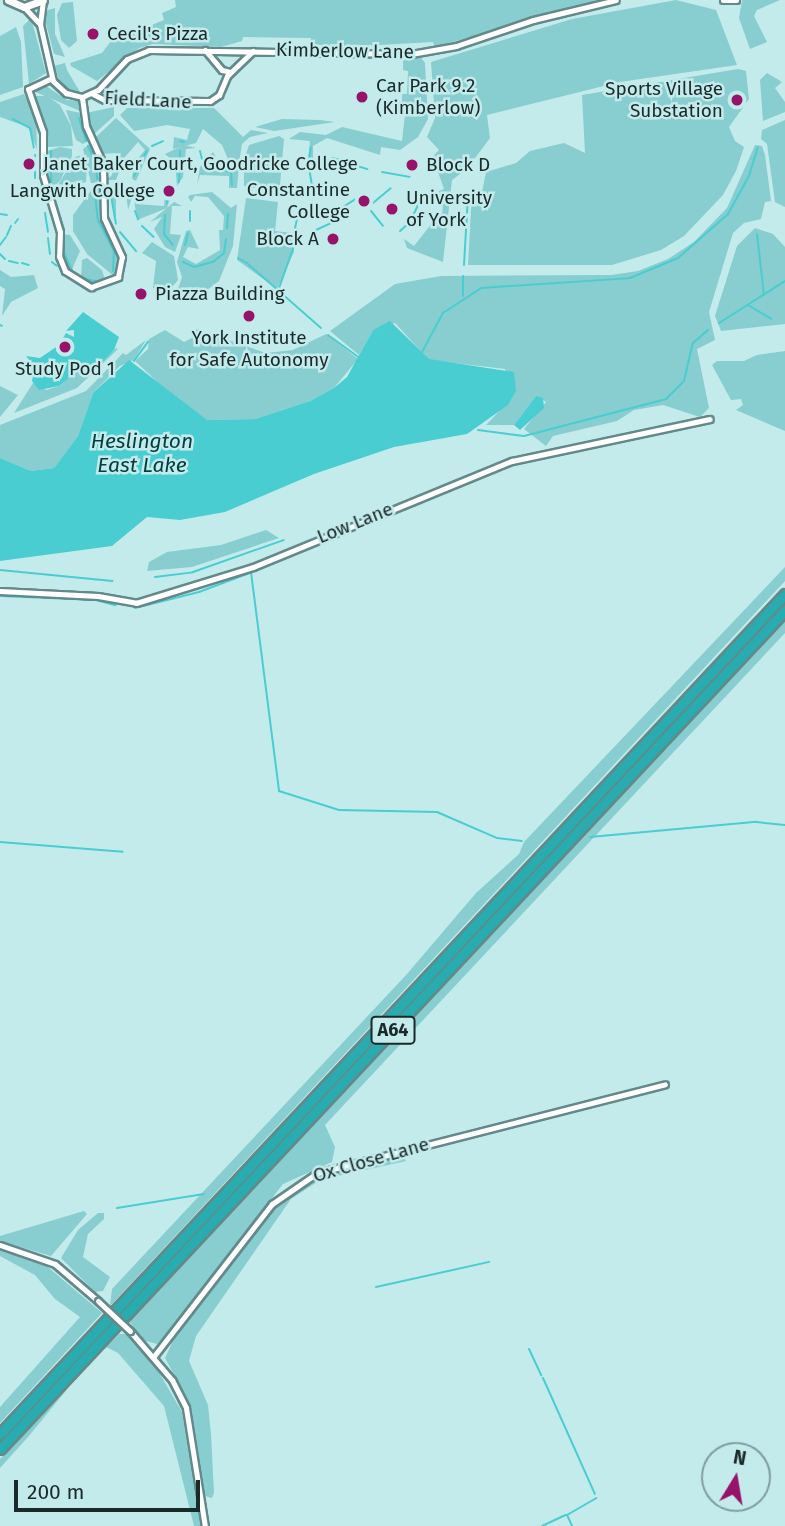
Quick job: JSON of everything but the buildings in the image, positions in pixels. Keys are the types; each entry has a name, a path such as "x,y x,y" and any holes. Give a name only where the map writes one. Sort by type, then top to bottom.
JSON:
{"highway":[{"name":"A64","path":"0,1434 785,594"},
{"name":"A64","path":"0,1449 785,610"}],"street":[{"path":"24,8 43,0 40,24 52,78 62,92 82,97 93,94 134,54 161,48 235,50 240,62"},
{"name":"Kimberlow Lane","path":"235,50 384,55 425,52 616,0"},
{"path":"723,0 736,0"},
{"path":"11,1 24,8 40,24"},
{"path":"205,50 222,70 230,72 255,50"},
{"path":"217,61 222,50"},
{"name":"Field Lane","path":"93,94 104,100 205,103 219,95 230,72"},
{"path":"52,78 29,89 43,132 43,175 60,232 59,256 69,275 91,287 118,277 122,257 104,218 103,164 86,127 82,97"},
{"name":"Low Lane","path":"0,590 98,596 136,603 162,597 253,567 512,461 710,419"},
{"name":"Ox Close Lane","path":"154,1356 272,1204 317,1173 665,1084"},
{"path":"0,1245 55,1264 98,1300 154,1356 186,1408 205,1526"}],"shaded area":[{"path":"175,0 597,1 435,47 433,42 344,47 311,44 311,38 243,37 242,41 221,47 153,44 139,48 97,81 71,66 70,63 102,53 111,41 164,20 162,13 176,7"},
{"path":"676,0 716,10 737,65 620,82 487,115 490,138 467,169 452,180 443,262 407,248 404,239 414,246 443,209 439,191 444,189 437,169 443,166 434,155 439,150 427,137 435,118 431,62 572,19"},
{"path":"742,0 780,0 757,10 754,16 767,42 750,49 739,18"},
{"path":"73,2 77,41 69,48 61,40 57,15 62,3"},
{"path":"55,8 55,34 65,57 54,54 45,20 45,11"},
{"path":"31,18 46,73 29,84 23,26"},
{"path":"16,27 21,42 23,87 0,95 0,36"},
{"path":"419,55 425,63 428,119 418,137 400,150 381,147 380,155 327,138 313,146 313,161 308,161 310,141 289,139 300,132 326,135 342,127 402,141 406,105 402,105 402,94 407,94 408,71 403,70 403,60"},
{"path":"65,63 80,92 70,91 59,80 54,66"},
{"path":"738,69 746,71 749,99 729,127 735,141 744,147 736,171 723,195 684,236 661,250 612,265 468,265 472,191 482,192 486,172 516,163 530,151 564,143 585,153 582,95"},
{"path":"767,73 782,82 775,88 785,102 785,112 763,121 760,80"},
{"path":"46,86 67,100 79,101 80,111 33,91"},
{"path":"24,94 36,116 37,149 28,127 0,117 0,102"},
{"path":"34,96 47,96 60,105 71,126 73,146 47,147"},
{"path":"114,107 114,116 93,135 86,113"},
{"path":"127,108 214,108 243,137 251,130 268,133 250,137 242,144 239,163 230,164 222,145 203,129 196,143 173,149 174,137 187,140 190,129 167,125 134,131 120,115"},
{"path":"66,110 81,113 90,140 83,144 76,140"},
{"path":"116,118 150,149 136,181 132,179 134,163 145,150 138,142 125,157 116,180 106,180 112,175 116,153 103,154 95,138"},
{"path":"282,119 335,122 274,131 255,127"},
{"path":"785,120 785,207 775,202 767,144 761,139 762,130"},
{"path":"279,136 284,139 280,185 266,190 244,186 244,160 252,160 245,157 249,145"},
{"path":"92,142 101,158 101,183 91,183 83,149"},
{"path":"184,145 196,148 186,149 183,177 177,186 175,163 165,154"},
{"path":"755,145 762,146 765,155 771,201 765,202 761,219 744,223 733,233 709,312 715,340 697,349 709,408 700,417 663,405 634,410 617,421 553,436 546,446 524,429 546,402 536,396 514,425 486,425 512,398 505,369 429,360 395,323 373,330 359,355 330,331 395,284 441,276 611,275 638,271 668,259 694,242 727,208"},
{"path":"60,147 72,149 72,156 60,181 48,191 47,151"},
{"path":"213,152 222,167 239,165 237,188 229,188 229,176 200,175 197,185 200,167"},
{"path":"82,155 87,162 86,182 55,190 75,157"},
{"path":"110,186 134,191 128,210 126,191 116,188 116,226"},
{"path":"93,188 100,188 102,216 120,258 115,277 87,254 73,231 73,215"},
{"path":"212,192 231,208 237,204 233,246 219,281 207,290 196,287 189,297 187,289 178,289 182,277 177,262 186,231 190,230 199,249 188,247 183,257 196,264 220,250 219,230 223,230 224,216 208,197 195,196 191,202 188,197"},
{"path":"165,195 170,199 167,208 137,220 134,198 136,204 164,206"},
{"path":"246,198 278,202 275,231 292,233 294,252 277,289 237,260"},
{"path":"174,202 182,206 172,206 170,234 181,235 175,252 165,247 154,229 162,217 150,222"},
{"path":"755,228 773,234 785,247 785,324 721,331 715,316 737,246"},
{"path":"62,234 70,235 80,251 70,274 61,254"},
{"path":"152,242 174,256 178,280 168,292 153,288 156,261 142,253"},
{"path":"87,258 102,270 105,280 94,285 81,279 82,260"},
{"path":"0,270 11,277 34,275 38,288 11,302 2,316 5,289 0,286"},
{"path":"196,329 266,353 293,350 326,334 358,359 334,388 310,401 255,419 207,420 182,405 135,361 148,349 149,339 165,330 184,342 192,338"},
{"path":"146,340 134,360 120,366 93,393 78,436 54,468 31,471 0,458 0,425 86,391 123,353 126,355"},
{"path":"118,349 77,388 14,413 33,383 46,390 59,386 78,371 99,366"},
{"path":"785,351 785,431 736,410 743,405 741,399 731,400 712,365 717,361 744,361 757,355"},
{"path":"0,386 18,395 0,417"},
{"path":"266,530 279,538 192,567 147,571 149,562 167,552 221,545"},
{"path":"785,567 785,581 110,1306 112,1289 407,974 476,893 519,854 524,842"},
{"path":"785,620 785,633 325,1125 335,1147 332,1162 283,1184 162,1339 157,1344 142,1340 128,1319"},
{"path":"402,1154 406,1161 320,1180 291,1199 196,1336 189,1361 208,1405 211,1434 214,1493 212,1498 205,1496 189,1402 165,1358 179,1328 273,1208 292,1191 313,1178"},
{"path":"84,1211 87,1214 51,1256 0,1241 0,1236"},
{"path":"98,1213 104,1213 104,1219 88,1234 83,1257 110,1277 103,1291 95,1292 61,1258 78,1230"},
{"path":"0,1250 42,1262 102,1313 0,1423 0,1407 80,1317 55,1299 35,1275 0,1256"},
{"path":"119,1334 128,1334 150,1357 182,1412 202,1526 194,1526 164,1406 118,1353 106,1347"},
{"path":"69,1387 28,1437 0,1468 0,1459"}],"water":[{"path":"83,312 119,337 114,350 99,366 78,371 59,386 39,390 32,381 35,367 26,356 40,358 59,345 62,351 68,350 67,342 60,343 66,333 74,337 74,330 66,331"},
{"name":"Heslington East Lake","path":"390,321 429,359 514,372 516,391 508,405 467,434 394,447 314,474 225,512 180,520 147,517 112,546 0,561 0,458 31,471 54,468 78,436 93,393 129,360 207,420 255,419 310,401 334,388 347,377 373,330"},
{"path":"536,396 543,398 544,408 520,430 514,425"}],"waterway":[{"path":"79,118 86,141"},
{"path":"13,119 30,128 34,148"},
{"path":"152,146 163,141"},
{"path":"180,141 184,142"},
{"path":"88,146 96,163 97,179"},
{"path":"309,159 311,147"},
{"path":"421,354 443,313 481,288 630,278 678,258 728,214 749,176 758,147"},
{"path":"51,151 51,186"},
{"path":"134,176 147,151"},
{"path":"179,182 180,151"},
{"path":"200,151 202,159"},
{"path":"35,155 35,178"},
{"path":"321,164 333,158 346,162"},
{"path":"206,164 231,172 232,185"},
{"path":"354,165 367,169"},
{"path":"309,167 312,187"},
{"path":"382,172 410,177"},
{"path":"130,188 130,195"},
{"path":"373,203 391,188"},
{"path":"110,190 116,223"},
{"path":"95,193 98,220 114,252 113,271"},
{"path":"464,265 468,196"},
{"path":"335,212 357,198 367,205"},
{"path":"55,200 64,229"},
{"path":"411,220 419,203"},
{"path":"135,211 138,219"},
{"path":"190,211 190,221"},
{"path":"371,211 383,226"},
{"path":"45,213 48,232"},
{"path":"0,214 7,215"},
{"path":"227,228 228,214"},
{"path":"294,233 298,214"},
{"path":"165,215 164,234 173,245"},
{"path":"15,223 18,219"},
{"path":"316,230 331,223"},
{"path":"400,231 409,223"},
{"path":"7,235 11,226"},
{"path":"142,226 154,237"},
{"path":"120,232 136,251"},
{"path":"185,245 188,233"},
{"path":"757,234 764,295"},
{"path":"64,236 64,253 72,270"},
{"path":"0,245 6,237"},
{"path":"48,238 50,254"},
{"path":"183,262 194,267 213,262 224,253 226,239"},
{"path":"278,291 295,243"},
{"path":"0,254 5,259"},
{"path":"238,258 247,263"},
{"path":"9,261 18,263"},
{"path":"52,262 57,266"},
{"path":"22,263 29,265"},
{"path":"248,264 321,328"},
{"path":"463,276 463,296"},
{"path":"84,279 96,281"},
{"path":"719,323 785,281"},
{"path":"748,305 771,319"},
{"path":"478,430 524,436 666,399 684,381 693,343 708,330"},
{"path":"328,335 358,357"},
{"path":"134,361 148,342"},
{"path":"564,453 582,449"},
{"path":"454,487 514,463"},
{"path":"155,577 193,572 284,540"},
{"path":"278,560 251,572 279,791 339,810 437,812 497,838 522,841"},
{"path":"0,570 112,581"},
{"path":"135,608 199,592 250,573"},
{"path":"0,596 96,600 115,605"},
{"path":"590,837 756,822 785,825"},
{"path":"0,842 123,852"},
{"path":"117,1208 204,1194"},
{"path":"376,1287 489,1262"},
{"path":"529,1349 541,1375"},
{"path":"543,1378 595,1494"},
{"path":"572,1526 567,1515 596,1498"},
{"path":"542,1526 566,1515"}],"place":[{"name":"Cecil's Pizza","path":"93,34"},
{"name":"Car Park 9.2 (Kimberlow)","path":"362,97"},
{"name":"Sports Village Substation","path":"737,100"},
{"name":"Janet Baker Court, Goodricke College","path":"29,164"},
{"name":"Block D","path":"412,165"},
{"name":"Langwith College","path":"169,191"},
{"name":"Constantine College","path":"364,201"},
{"name":"University of York","path":"392,209"},
{"name":"Block A","path":"333,239"},
{"name":"Piazza Building","path":"141,294"},
{"name":"York Institute for Safe Autonomy","path":"249,316"},
{"name":"Study Pod 1","path":"65,347"}]}
